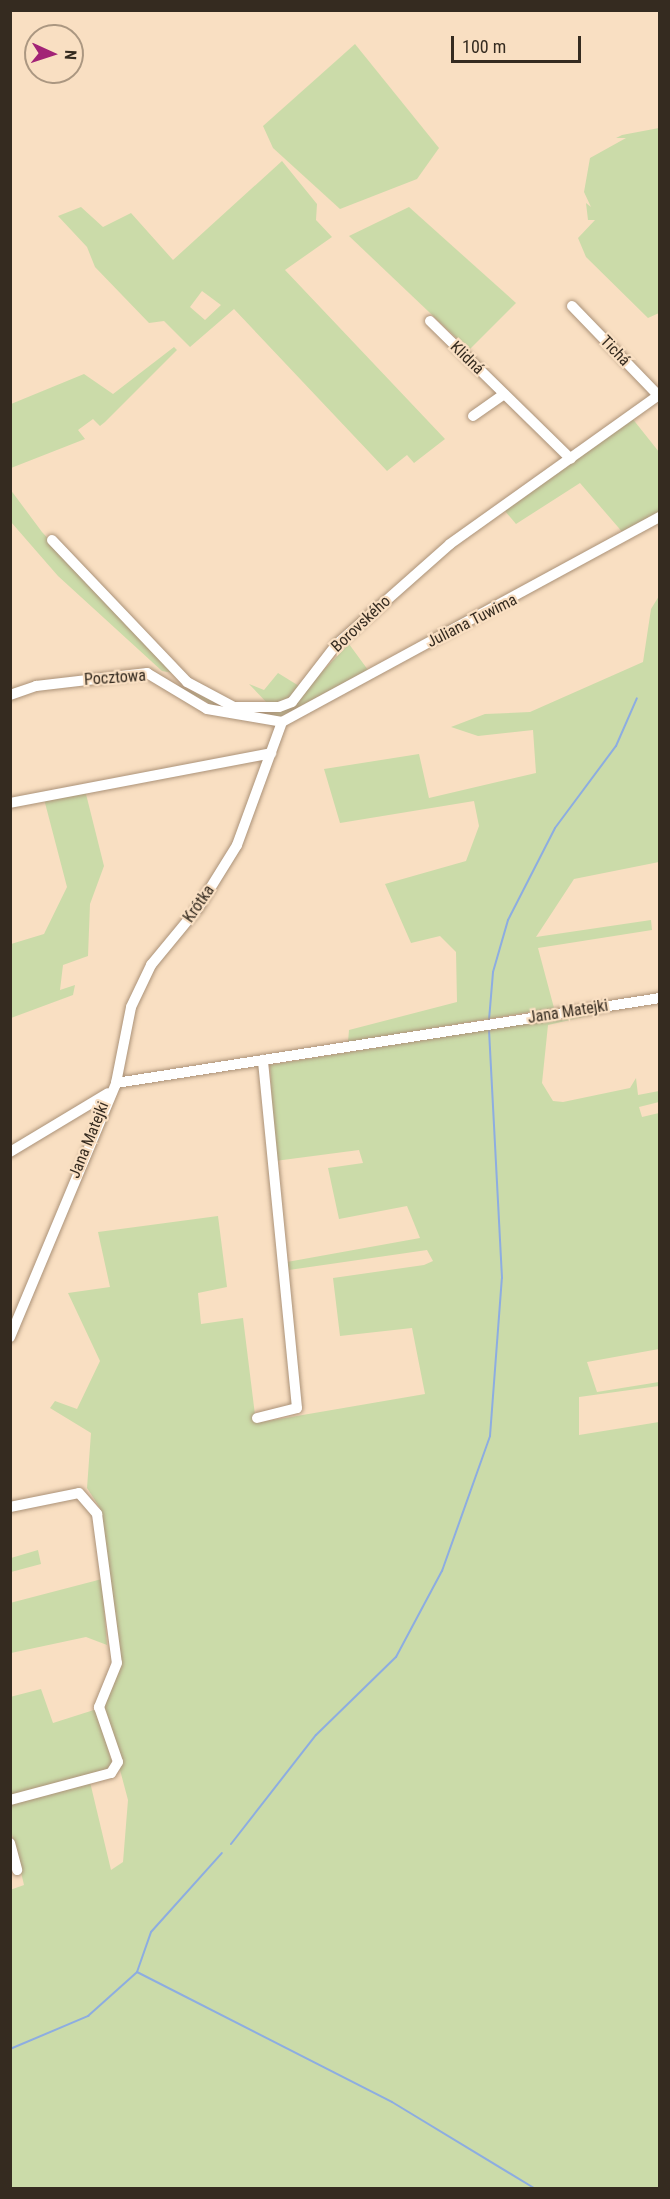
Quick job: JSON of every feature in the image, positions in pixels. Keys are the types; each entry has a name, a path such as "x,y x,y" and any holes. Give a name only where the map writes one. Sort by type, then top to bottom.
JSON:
{"street":[{"name":"Tichá","path":"572,306 659,394"},
{"name":"Klidná","path":"430,321 571,459"},
{"path":"473,416 504,394"},
{"name":"Borovského","path":"52,540 187,682 234,707 279,707 292,702 336,645 450,544 659,394"},
{"name":"Juliana Tuwima","path":"282,722 660,518"},
{"name":"Pocztowa","path":"10,695 36,686 147,674 207,709 282,722"},
{"name":"Krótka","path":"116,1083 123,1039 141,986 237,845 282,722"},
{"path":"10,802 271,753"},
{"name":"Jana Matejki","path":"10,1337 108,1093 116,1083 660,998"},
{"path":"257,1418 297,1408 263,1060"},
{"path":"10,1152 108,1093"},
{"path":"10,1507 79,1493 89,1498 97,1514 117,1663 99,1707 118,1762 111,1773 10,1800"},
{"path":"10,1843 17,1870"}],"green space":[{"path":"355,44 439,148 417,179 340,209 273,148 263,126"},
{"path":"659,128 659,313 648,318 586,257 578,238 595,220 588,220 586,203 591,207 584,192 590,158 626,138 616,138 622,135"},
{"path":"282,161 317,204 316,220 332,237 285,270 445,439 414,463 407,455 387,471 234,309 190,347 164,321 149,323 95,267 87,247 58,216 81,207 103,227 131,213 173,260","holes":["202,291 221,305 205,320 190,307"]},
{"path":"409,207 516,303 469,350 349,236"},
{"path":"174,347 177,350 105,422 100,426 93,419 78,430 85,439 11,468 11,404 84,374 113,394"},
{"path":"632,418 659,452 659,514 624,534 580,483 516,524 505,511"},
{"path":"10,489 42,532 173,673 162,671 58,576 11,522"},
{"path":"659,596 659,862 574,879 536,937 651,920 652,930 538,948 554,1008 348,1042 349,1030 457,1002 456,952 440,936 411,943 385,884 466,861 479,826 474,801 340,823 324,769 419,754 429,798 536,773 533,730 478,736 451,727 485,714 530,712 643,662 651,609"},
{"path":"349,644 368,670 278,718 225,712 175,684 227,708 285,710"},
{"path":"278,673 299,686 285,704 269,705 249,684 264,690"},
{"path":"85,790 104,866 90,904 88,956 63,965 60,990 75,985 73,995 11,1018 11,944 44,934 67,887 44,799"},
{"path":"627,1007 548,1025 542,1083 553,1101 563,1102 630,1088 636,1078 638,1095 659,1091 659,1102 639,1107 642,1117 659,1113 659,1349 587,1362 597,1392 659,1382 659,1386 579,1397 579,1435 659,1422 659,2188 11,2188 10,1890 24,1885 11,1830 11,1805 90,1782 111,1870 123,1862 128,1800 103,1706 120,1662 100,1508 87,1488 91,1433 50,1408 55,1401 77,1409 100,1361 68,1293 110,1287 98,1232 218,1216 227,1287 198,1293 201,1324 243,1318 256,1423 425,1394 412,1328 340,1336 333,1278 424,1265 433,1261 427,1250 289,1270 287,1262 420,1238 407,1206 339,1219 328,1168 363,1163 359,1150 275,1161 270,1065"},
{"path":"38,1550 41,1564 11,1572 11,1558"},
{"path":"102,1579 107,1645 86,1637 11,1653 10,1603"},
{"path":"41,1689 53,1723 97,1709 113,1767 11,1798 10,1697"}],"waterway":[{"path":"489,1020 493,972 508,920 555,828 616,746 637,698"},
{"path":"231,1844 316,1735 396,1657 442,1571 490,1436 502,1278 489,1029"},
{"path":"10,2049 88,2016 137,1972 151,1932 222,1853"},
{"path":"137,1972 392,2102 534,2188"}]}
